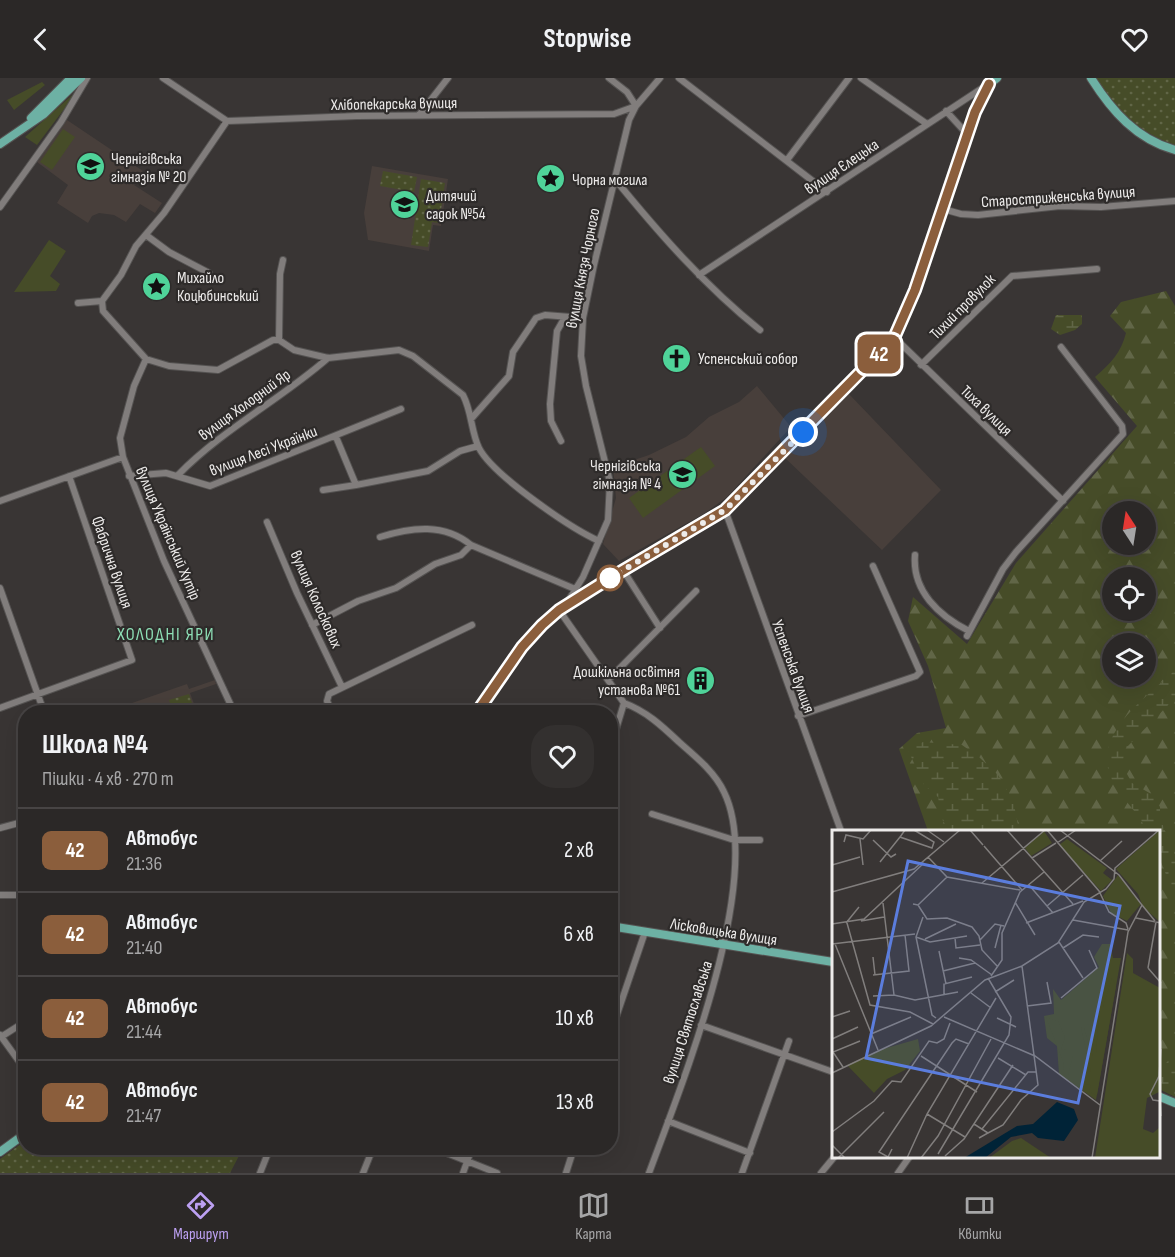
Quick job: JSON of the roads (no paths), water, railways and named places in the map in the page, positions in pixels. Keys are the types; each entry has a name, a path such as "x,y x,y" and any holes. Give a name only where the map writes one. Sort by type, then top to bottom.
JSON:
{"main road":[{"path":"22,128 71,78"},
{"path":"0,144 44,114 81,78"},
{"name":"вулиця Єлецька","path":"989,84 996,78"},
{"path":"1091,78 1125,122 1150,140 1175,150"},
{"path":"482,705 522,647 562,609 725,510 894,338 915,290 981,98 989,84"},
{"name":"Лісковицька вулиця","path":"618,927 832,962"},
{"path":"1160,1097 1175,1103"},
{"path":"0,1152 18,1139"}],"street":[{"path":"0,207 61,122 87,78"},
{"path":"164,78 227,121 102,301 103,311 146,359 186,368 218,370 273,340 279,340 294,350 328,358 399,350 413,356 463,395 477,446 495,470 599,541"},
{"path":"419,116 448,78"},
{"path":"609,78 627,92 636,106"},
{"name":"вулиця Князя Чорного","path":"562,609 575,589 608,520 610,482 586,386 581,356 583,318 629,120 636,106 660,78"},
{"path":"680,78 827,192"},
{"path":"787,160 849,78"},
{"path":"861,78 927,124"},
{"name":"вулиця Єлецька","path":"699,275 989,84"},
{"name":"Хлібопекарська вулиця","path":"227,121 614,114 636,106"},
{"path":"946,111 968,135"},
{"path":"614,178 699,275 730,307 760,330"},
{"name":"Старостриженська вулиця","path":"943,209 961,214 978,215 1060,206 1101,207 1175,201"},
{"path":"146,235 169,252 209,273"},
{"path":"279,340 279,274 283,260"},
{"name":"Тихий провулок","path":"921,365 1012,276 1097,269"},
{"path":"78,303 102,301"},
{"path":"471,419 509,376 513,352 537,318 545,315 583,318"},
{"path":"561,441 551,421 550,404 557,331 565,317"},
{"name":"Тиха вулиця","path":"894,338 1063,501"},
{"path":"915,555 914,568 919,588 968,634 1003,569 1037,526 1063,501 1123,434 1122,426 1061,347"},
{"name":"вулиця Холодний Яр","path":"178,475 201,451 285,393 328,358"},
{"name":"вулиця Український Хутір","path":"146,359 134,386 120,438 123,457 164,561 231,705"},
{"name":"вулиця Лесі Українки","path":"129,476 166,473 178,475 188,482 210,486 401,409"},
{"name":"вулиця Лесі Українки","path":"336,437 356,485"},
{"path":"323,490 428,471 460,451 477,446"},
{"path":"0,501 123,457"},
{"name":"Фабрична вулиця","path":"0,708 132,660 69,476"},
{"name":"Успенська вулиця","path":"725,510 841,830"},
{"name":"вулиця Колоскових","path":"267,522 342,687"},
{"path":"380,537 404,531 432,528 460,536 471,545 575,589"},
{"path":"312,624 358,601 396,588 435,564 461,555 471,545"},
{"path":"798,716 916,676 920,672 873,566"},
{"path":"623,570 660,628"},
{"path":"0,588 42,705"},
{"path":"609,679 696,591"},
{"name":"вулиця Святославська","path":"562,609 624,703 641,709 696,757 716,779 725,793 733,824 733,888 725,946 701,1025 649,1173"},
{"path":"330,705 328,697 342,687 472,625"},
{"path":"618,723 624,703"},
{"path":"651,814 734,840 760,840"},
{"path":"0,828 18,823"},
{"path":"0,896 18,895"},
{"path":"618,1011 645,932"},
{"path":"701,1025 784,1057 832,1072"},
{"path":"18,1026 1,1036 18,1060"},
{"path":"742,1173 789,1041"},
{"path":"668,1121 750,1153"},
{"path":"260,1173 267,1155"},
{"path":"363,1173 370,1155"},
{"path":"452,1155 497,1173"},
{"path":"463,1173 469,1155"},
{"path":"566,1173 572,1155"},
{"path":"821,1173 833,1158"},
{"path":"898,1173 909,1158"}],"place":[{"name":"Чернігівська гімназія № 20","path":"90,167"},
{"name":"Чорна могила","path":"551,179"},
{"name":"Дитячий садок №54","path":"405,204"},
{"name":"Михайло Коцюбинський","path":"156,286"},
{"name":"Успенський собор","path":"677,358"},
{"name":"Чернігівська гімназія № 4","path":"682,474"},
{"name":"Дошкільна освітня установа №61","path":"701,680"}],"district":[{"name":"ХОЛОДНІ ЯРИ","path":"166,634"}]}
